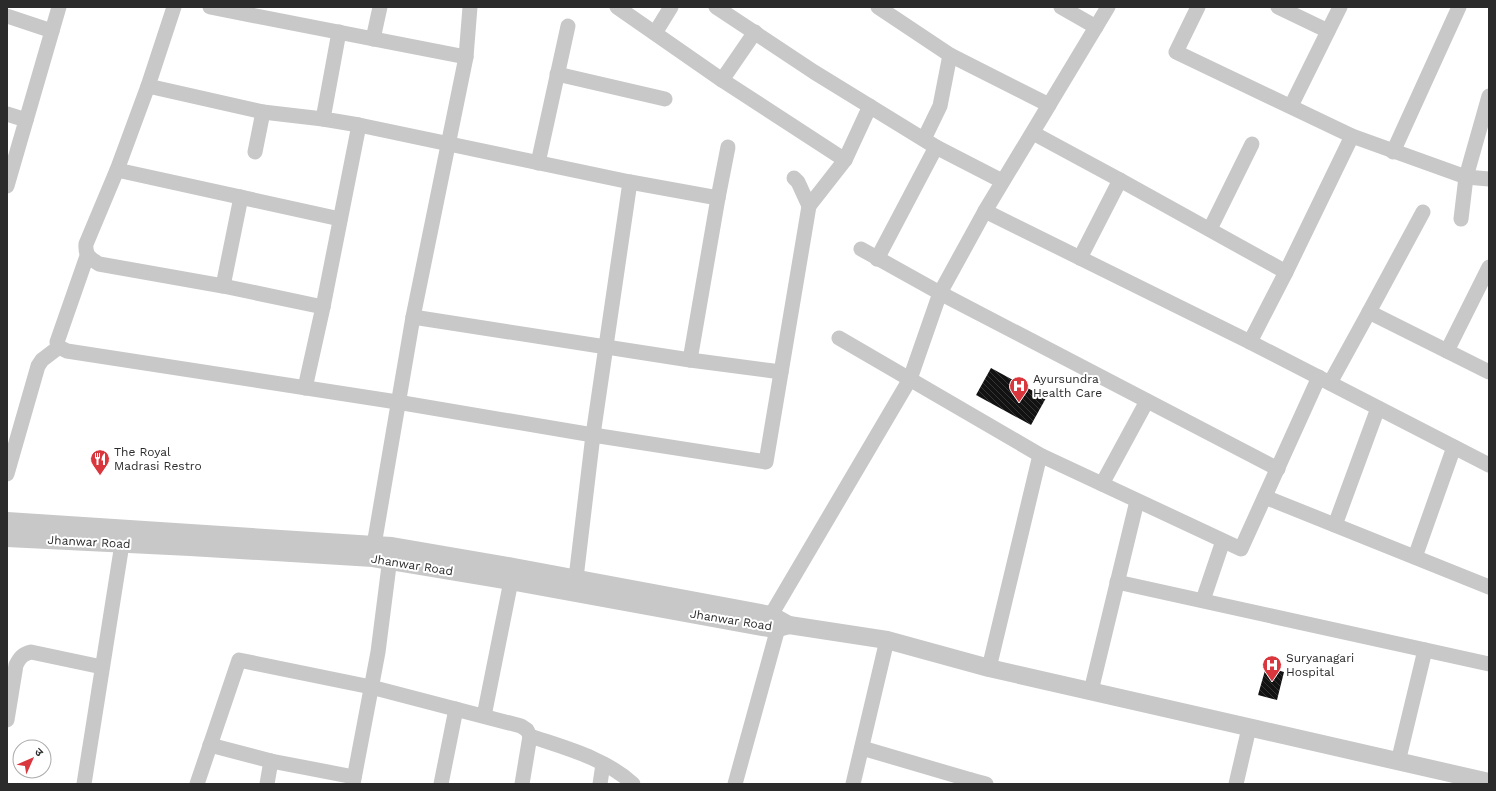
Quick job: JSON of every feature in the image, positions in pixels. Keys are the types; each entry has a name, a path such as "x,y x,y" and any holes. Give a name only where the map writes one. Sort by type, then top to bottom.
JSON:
{"street":[{"path":"7,186 59,7"},
{"path":"174,7 148,86 117,170 86,244 87,256 57,342 59,347 67,351 397,402 766,462 809,206 845,160 870,106"},
{"path":"210,7 466,57"},
{"path":"374,39 380,7"},
{"path":"374,545 397,402 413,317 466,57 470,7"},
{"path":"617,7 722,80 845,160"},
{"path":"655,33 671,7"},
{"path":"1061,7 1096,27"},
{"path":"735,784 779,623 910,379 940,293 984,211 1033,133 1108,7"},
{"path":"1198,7 1176,52 1352,136 1392,152 1466,177 1489,179"},
{"path":"1278,7 1328,31"},
{"path":"1291,106 1340,7"},
{"path":"1392,152 1459,7"},
{"path":"720,8 814,72 930,143 1002,181"},
{"path":"883,8 950,55 1049,106"},
{"path":"7,16 52,31"},
{"path":"538,163 568,26"},
{"path":"323,118 339,32"},
{"path":"722,80 755,32"},
{"path":"877,259 930,143 940,106 950,55"},
{"path":"557,74 665,99"},
{"path":"148,86 263,112 323,118 449,143 630,182 718,198"},
{"path":"1461,219 1466,177 1489,96"},
{"path":"255,152 263,112"},
{"path":"7,114 26,120"},
{"path":"305,388 359,125"},
{"path":"1033,133 1286,272"},
{"path":"1250,342 1286,272 1352,136"},
{"path":"1210,229 1252,144"},
{"path":"690,360 728,147"},
{"path":"117,170 340,219"},
{"path":"794,178 798,182 809,206"},
{"path":"1080,258 1120,180"},
{"path":"576,578 593,435 630,182"},
{"path":"222,286 241,197"},
{"path":"984,211 1250,342 1489,465"},
{"path":"839,338 1040,455 1241,549 1278,469 1324,380 1369,312 1423,212"},
{"path":"861,249 940,293 1278,469"},
{"path":"87,256 99,264 323,306"},
{"path":"1447,351 1483,293 1489,267"},
{"path":"1369,312 1489,372"},
{"path":"413,317 690,360 781,372"},
{"path":"7,474 38,366 42,360 59,347"},
{"path":"1102,484 1146,401"},
{"path":"1335,525 1378,408"},
{"path":"1415,557 1454,447"},
{"path":"989,668 1040,455"},
{"path":"1265,498 1489,587"},
{"path":"1091,691 1137,501"},
{"name":"Jhanwar Road","path":"7,521 374,545 391,554 511,581 768,628 779,623"},
{"name":"Jhanwar Road","path":"7,538 372,558 391,554 576,578 779,623"},
{"path":"1203,600 1223,541"},
{"path":"84,784 122,544"},
{"path":"210,746 354,780 371,687 391,554"},
{"path":"484,716 511,581"},
{"path":"1117,582 1489,664"},
{"path":"779,623 887,640 989,668 1489,782"},
{"path":"853,784 887,640"},
{"path":"1398,762 1425,650"},
{"path":"7,720 16,665 25,653 31,652 102,666"},
{"path":"197,784 239,660 371,687 521,726 527,730 530,736 522,784"},
{"path":"441,784 456,709"},
{"path":"1236,784 1249,728"},
{"path":"530,736 603,764 622,774 633,784"},
{"path":"862,748 971,782 986,784"},
{"path":"267,784 272,760"},
{"path":"600,784 603,764"}],"building":[{"path":"991,368 1046,398 1031,425 976,395"},
{"path":"1266,667 1284,672 1277,700 1258,695"}],"place":[{"name":"Ayursundra Health Care","path":"1019,403"},
{"name":"The Royal Madrasi Restro","path":"100,476"},
{"name":"Suryanagari Hospital","path":"1272,682"}]}
